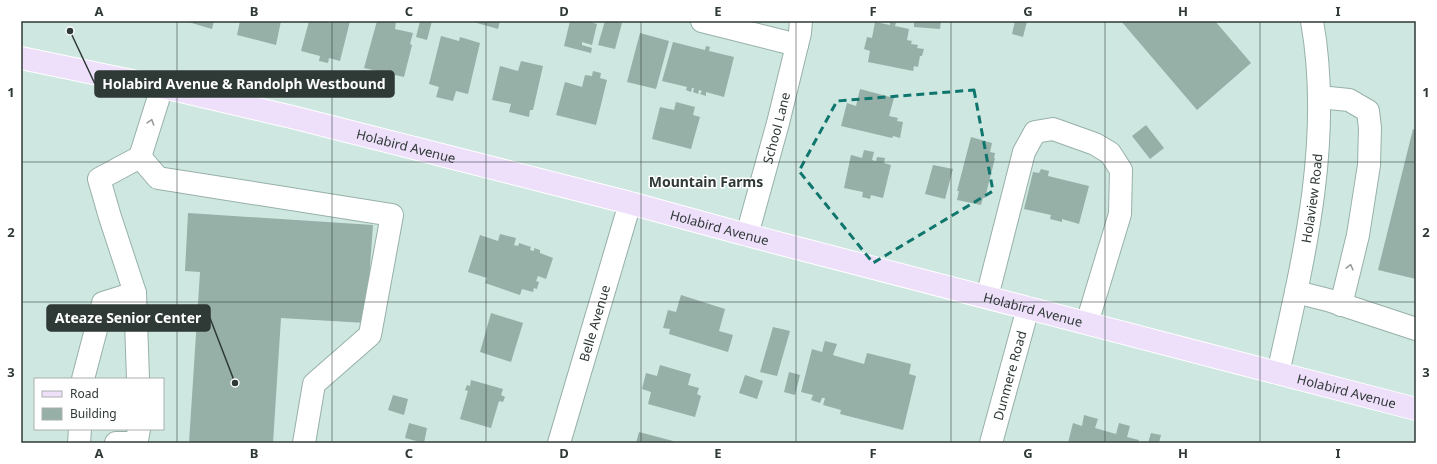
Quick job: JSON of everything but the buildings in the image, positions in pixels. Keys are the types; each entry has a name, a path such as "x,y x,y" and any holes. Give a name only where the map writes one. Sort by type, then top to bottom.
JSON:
{"main road":[{"name":"Holabird Avenue","path":"21,58 162,87 292,117 630,203 747,235 1278,373 1415,404"}],"street":[{"path":"702,21 797,45"},
{"name":"School Lane","path":"747,235 778,123 797,45 801,21"},
{"name":"Holaview Road","path":"1278,373 1304,256 1318,147 1319,97 1315,37 1312,21"},
{"path":"138,378 136,293 110,217 99,179 140,157 162,87"},
{"path":"1319,97 1348,100 1368,112 1370,128 1369,165 1358,235 1341,305"},
{"path":"987,297 1024,152 1035,132 1053,129 1094,144 1110,153 1121,170 1120,214 1087,323"},
{"path":"140,157 158,178 392,216 370,335 314,384 304,443"},
{"name":"Belle Avenue","path":"559,443 630,203"},
{"path":"1296,292 1416,329"},
{"path":"83,378 103,303 136,293"},
{"name":"Dunmere Road","path":"990,443 1028,308"},
{"path":"79,443 80,430"},
{"path":"116,443 131,443 137,440 139,430"}],"highlighted area":[{"path":"974,90 993,191 873,263 799,171 837,101"}],"place":[{"name":"Holabird Avenue & Randolph Westbound","path":"70,31"},
{"name":"Ateaze Senior Center","path":"235,383"}],"district":[{"name":"Mountain Farms","path":"706,181"}]}
